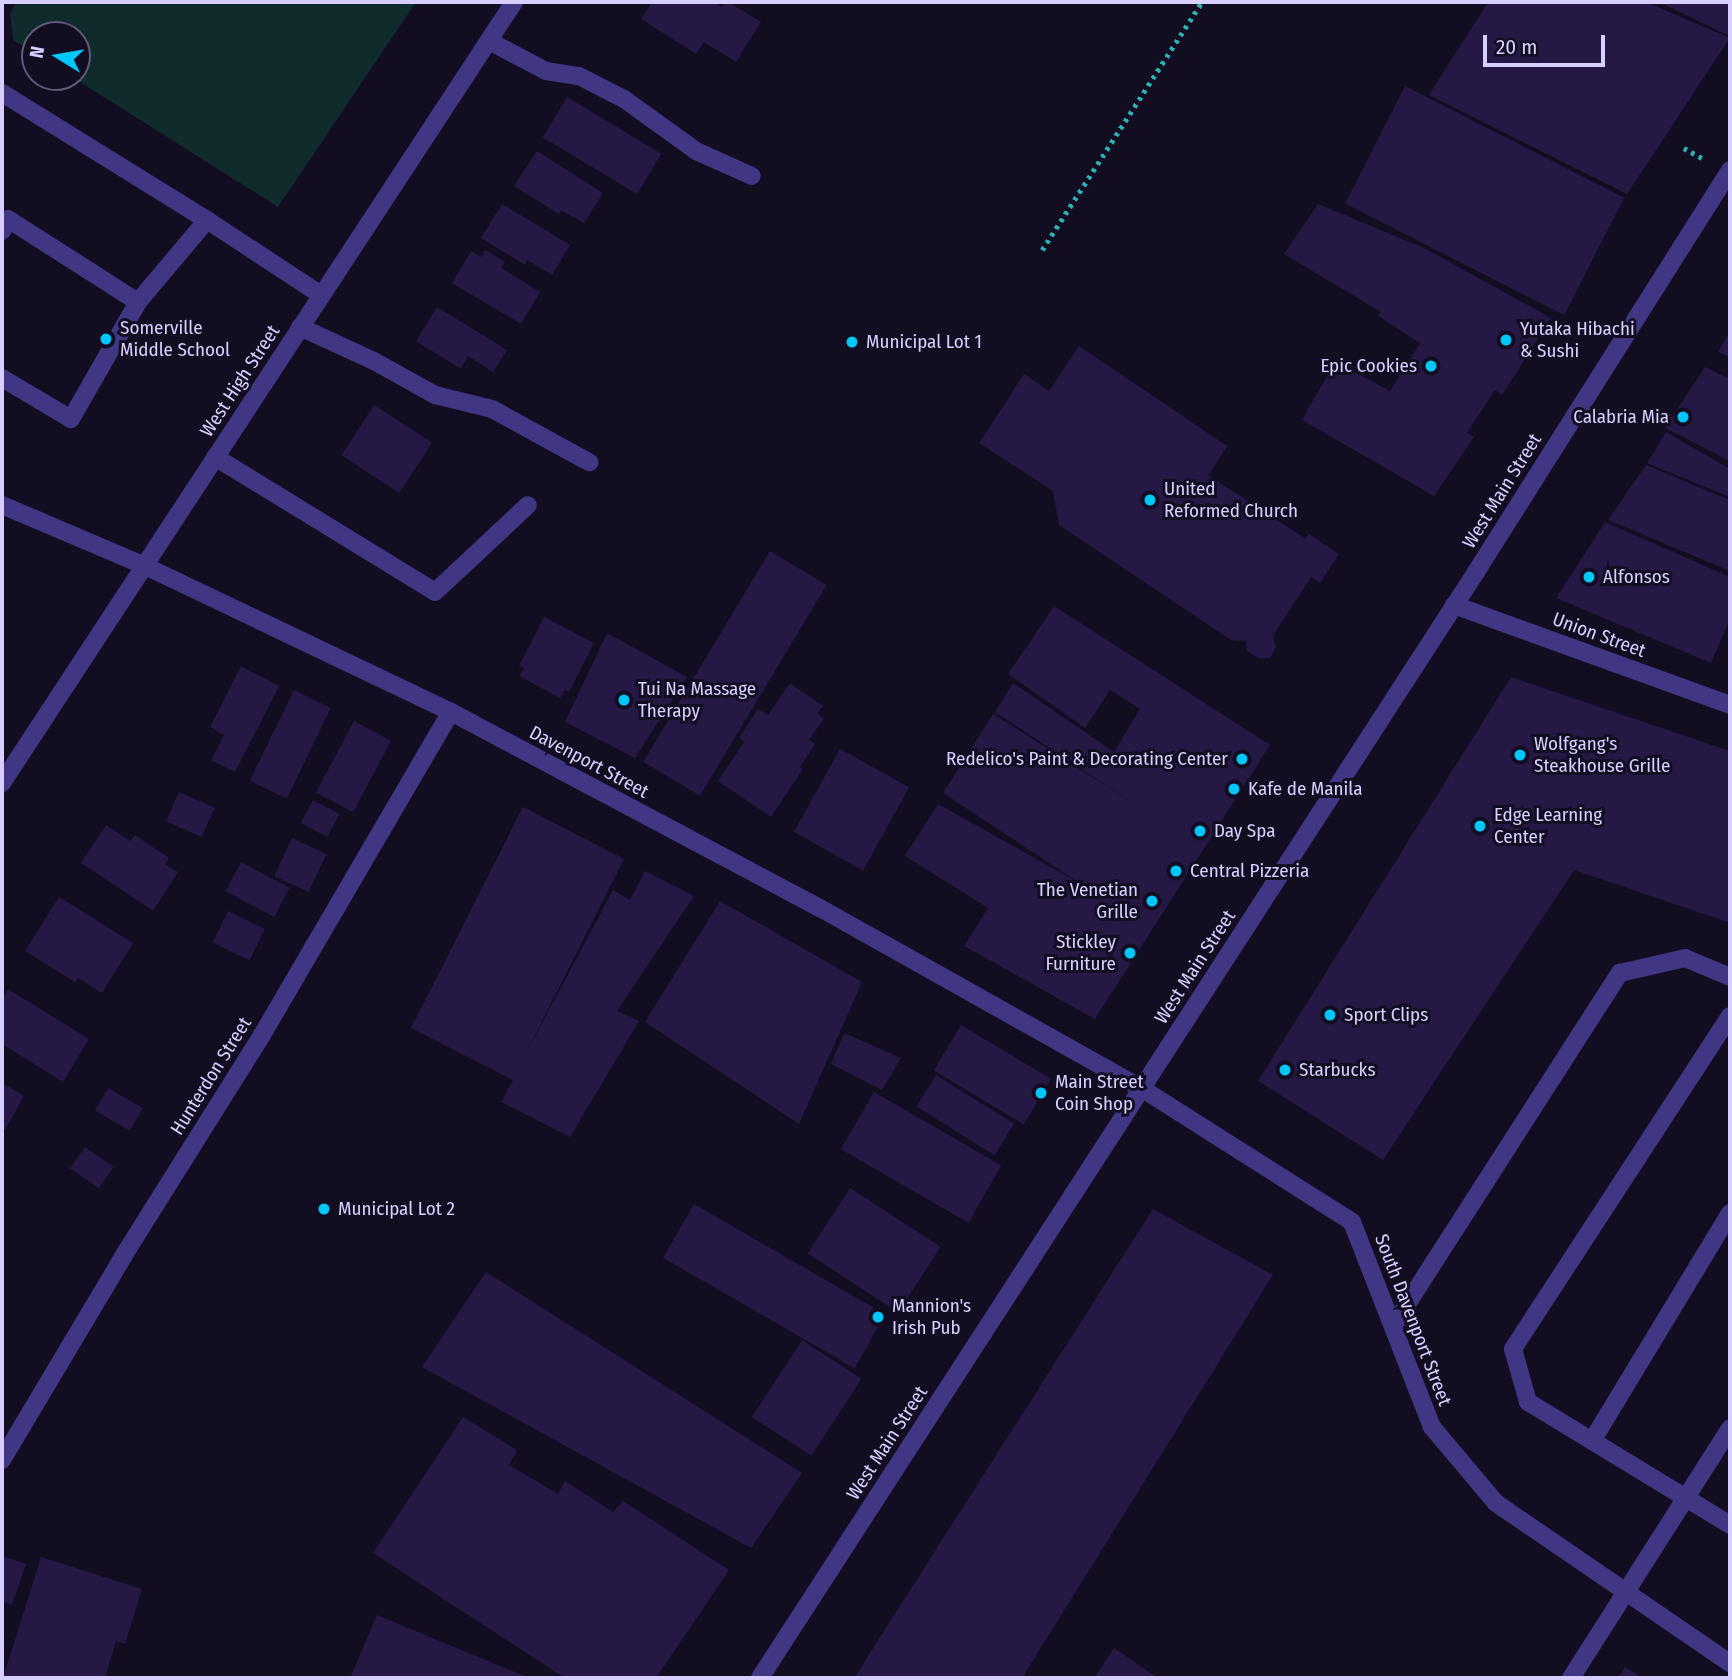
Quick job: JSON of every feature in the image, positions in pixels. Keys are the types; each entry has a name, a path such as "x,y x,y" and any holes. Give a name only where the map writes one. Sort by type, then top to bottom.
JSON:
{"street":[{"name":"West High Street","path":"2,783 514,2"},
{"path":"489,41 546,71 579,76 613,93 696,151 752,176"},
{"path":"2,93 208,220 321,295"},
{"name":"West Main Street","path":"760,1678 1454,605 1730,170"},
{"path":"2,231 8,219 138,302"},
{"path":"2,378 71,419 138,302 208,220"},
{"path":"300,327 374,361 435,395 492,409 589,462"},
{"path":"215,457 435,592 528,505"},
{"name":"Davenport Street","path":"2,505 143,565 452,712 820,908 1141,1088"},
{"name":"Union Street","path":"1454,605 1730,705"},
{"name":"Hunterdon Street","path":"2,1460 124,1255 262,1035 452,712"},
{"path":"1393,1326 1620,973 1685,958 1730,977"},
{"path":"1730,1016 1513,1349 1528,1402 1730,1525"},
{"name":"South Davenport Street","path":"1141,1088 1352,1222 1433,1427 1496,1503 1730,1663"},
{"path":"1592,1441 1730,1213"},
{"path":"1571,1678 1730,1428"}],"path":[{"path":"1042,250 1202,2"}],"green space":[{"path":"17,2 416,2 278,207 91,89 91,21 21,21 21,45 13,40 10,13"}],"building":[{"path":"652,2 713,2 721,7 728,2 761,22 736,62 704,42 696,54 641,19"},
{"path":"1488,2 1646,2 1730,38 1627,194 1429,95"},
{"path":"1659,2 1730,2 1730,30 1727,35"},
{"path":"1405,86 1624,198 1564,315 1345,204"},
{"path":"567,97 661,154 637,194 543,137"},
{"path":"537,151 603,193 584,223 561,210 559,214 514,186"},
{"path":"502,204 570,245 552,275 527,260 525,265 481,238"},
{"path":"1318,204 1424,248 1551,318 1502,395 1495,390 1467,433 1474,437 1434,496 1302,420 1335,362 1390,391 1420,343 1378,316 1381,312 1284,254"},
{"path":"485,250 505,262 501,268 540,292 521,324 452,283 471,251 481,257"},
{"path":"437,307 507,350 493,372 468,356 461,369 416,341"},
{"path":"1730,331 1730,357 1718,352"},
{"name":"United Reformed Church","path":"1079,346 1227,446 1208,475 1306,539 1309,534 1339,554 1320,583 1311,577 1273,636 1276,647 1270,658 1258,658 1247,651 1246,641 1231,640 1059,525 1053,491 979,443 1024,374 1049,391"},
{"path":"1705,367 1730,379 1730,461 1665,428"},
{"path":"374,405 432,443 399,493 341,455"},
{"path":"1666,432 1730,469 1730,497 1647,463"},
{"path":"1646,465 1730,500 1730,571 1608,520"},
{"path":"1605,522 1730,577 1730,619 1711,663 1556,598"},
{"path":"770,551 827,585 700,796 643,762"},
{"path":"1054,606 1270,745 1095,1019 964,946 988,908 905,856 938,804 1081,884 943,793 993,714 1135,804 995,712 1013,683 1114,752 1140,709 1110,690 1085,728 1008,674"},
{"path":"544,617 594,643 569,692 565,690 560,698 519,676 524,668 519,666"},
{"name":"Tui Na Massage Therapy","path":"607,633 687,677 635,758 565,722"},
{"path":"241,666 279,686 235,772 211,760 224,735 210,727"},
{"path":"1511,677 1730,751 1730,923 1574,870 1383,1160 1258,1081"},
{"path":"790,683 823,706 817,714 824,718 809,740 815,744 800,767 803,769 771,817 718,781 744,742 739,738 758,709 768,715"},
{"path":"294,690 331,708 287,799 250,781"},
{"path":"354,721 391,741 353,812 316,793"},
{"path":"840,749 909,787 863,870 794,832"},
{"path":"179,792 215,808 202,837 166,821"},
{"path":"313,800 339,814 327,837 301,823"},
{"path":"523,807 624,859 525,1055 613,890 630,900 645,871 694,896 617,1011 639,1021 570,1137 501,1102 513,1080 411,1028"},
{"path":"106,825 130,841 135,835 169,858 165,864 178,872 153,911 81,863"},
{"path":"292,838 326,854 309,892 274,876"},
{"path":"241,862 290,888 274,917 226,891"},
{"path":"59,897 133,943 102,993 78,978 75,982 25,951"},
{"path":"720,901 862,982 799,1124 645,1022"},
{"path":"228,911 265,929 250,960 213,942"},
{"path":"8,989 89,1039 63,1082 2,1044 2,1000"},
{"path":"961,1025 1051,1079 1024,1125 934,1070"},
{"path":"844,1033 901,1058 882,1090 831,1064"},
{"path":"936,1075 1014,1124 994,1155 916,1106"},
{"path":"2,1083 24,1096 5,1130 2,1128"},
{"path":"108,1088 143,1108 130,1131 95,1111"},
{"path":"874,1092 1001,1166 968,1223 841,1149"},
{"path":"85,1147 114,1167 99,1188 70,1168"},
{"path":"850,1188 941,1247 898,1312 808,1253"},
{"path":"694,1204 885,1314 854,1368 663,1258"},
{"path":"1153,1209 1273,1275 1022,1678 854,1678"},
{"path":"486,1272 802,1473 751,1548 422,1367"},
{"path":"802,1340 862,1379 811,1456 752,1417"},
{"path":"463,1417 517,1450 509,1465 558,1494 565,1481 613,1512 623,1501 729,1570 656,1678 565,1678 373,1553"},
{"path":"2,1556 26,1564 12,1605 2,1601"},
{"path":"41,1557 142,1589 125,1644 116,1641 105,1678 3,1678"},
{"path":"377,1615 529,1678 350,1678"},
{"path":"1114,1648 1158,1678 1094,1678"},
{"path":"1625,1667 1643,1678 1618,1678"}],"place":[{"name":"Somerville Middle School","path":"106,339"},
{"name":"Yutaka Hibachi & Sushi","path":"1506,340"},
{"name":"Municipal Lot 1","path":"852,342"},
{"name":"Epic Cookies","path":"1431,366"},
{"name":"Calabria Mia","path":"1683,417"},
{"name":"United Reformed Church","path":"1150,500"},
{"name":"Alfonsos","path":"1589,577"},
{"name":"Tui Na Massage Therapy","path":"624,700"},
{"name":"Wolfgang's Steakhouse Grille","path":"1520,755"},
{"name":"Redelico's Paint & Decorating Center","path":"1242,759"},
{"name":"Kafe de Manila","path":"1234,789"},
{"name":"Edge Learning Center","path":"1480,826"},
{"name":"Day Spa","path":"1200,831"},
{"name":"Central Pizzeria","path":"1176,871"},
{"name":"The Venetian Grille","path":"1152,901"},
{"name":"Stickley Furniture","path":"1130,953"},
{"name":"Sport Clips","path":"1330,1015"},
{"name":"Starbucks","path":"1285,1070"},
{"name":"Main Street Coin Shop","path":"1041,1093"},
{"name":"Municipal Lot 2","path":"324,1209"},
{"name":"Mannion's Irish Pub","path":"878,1317"}]}
